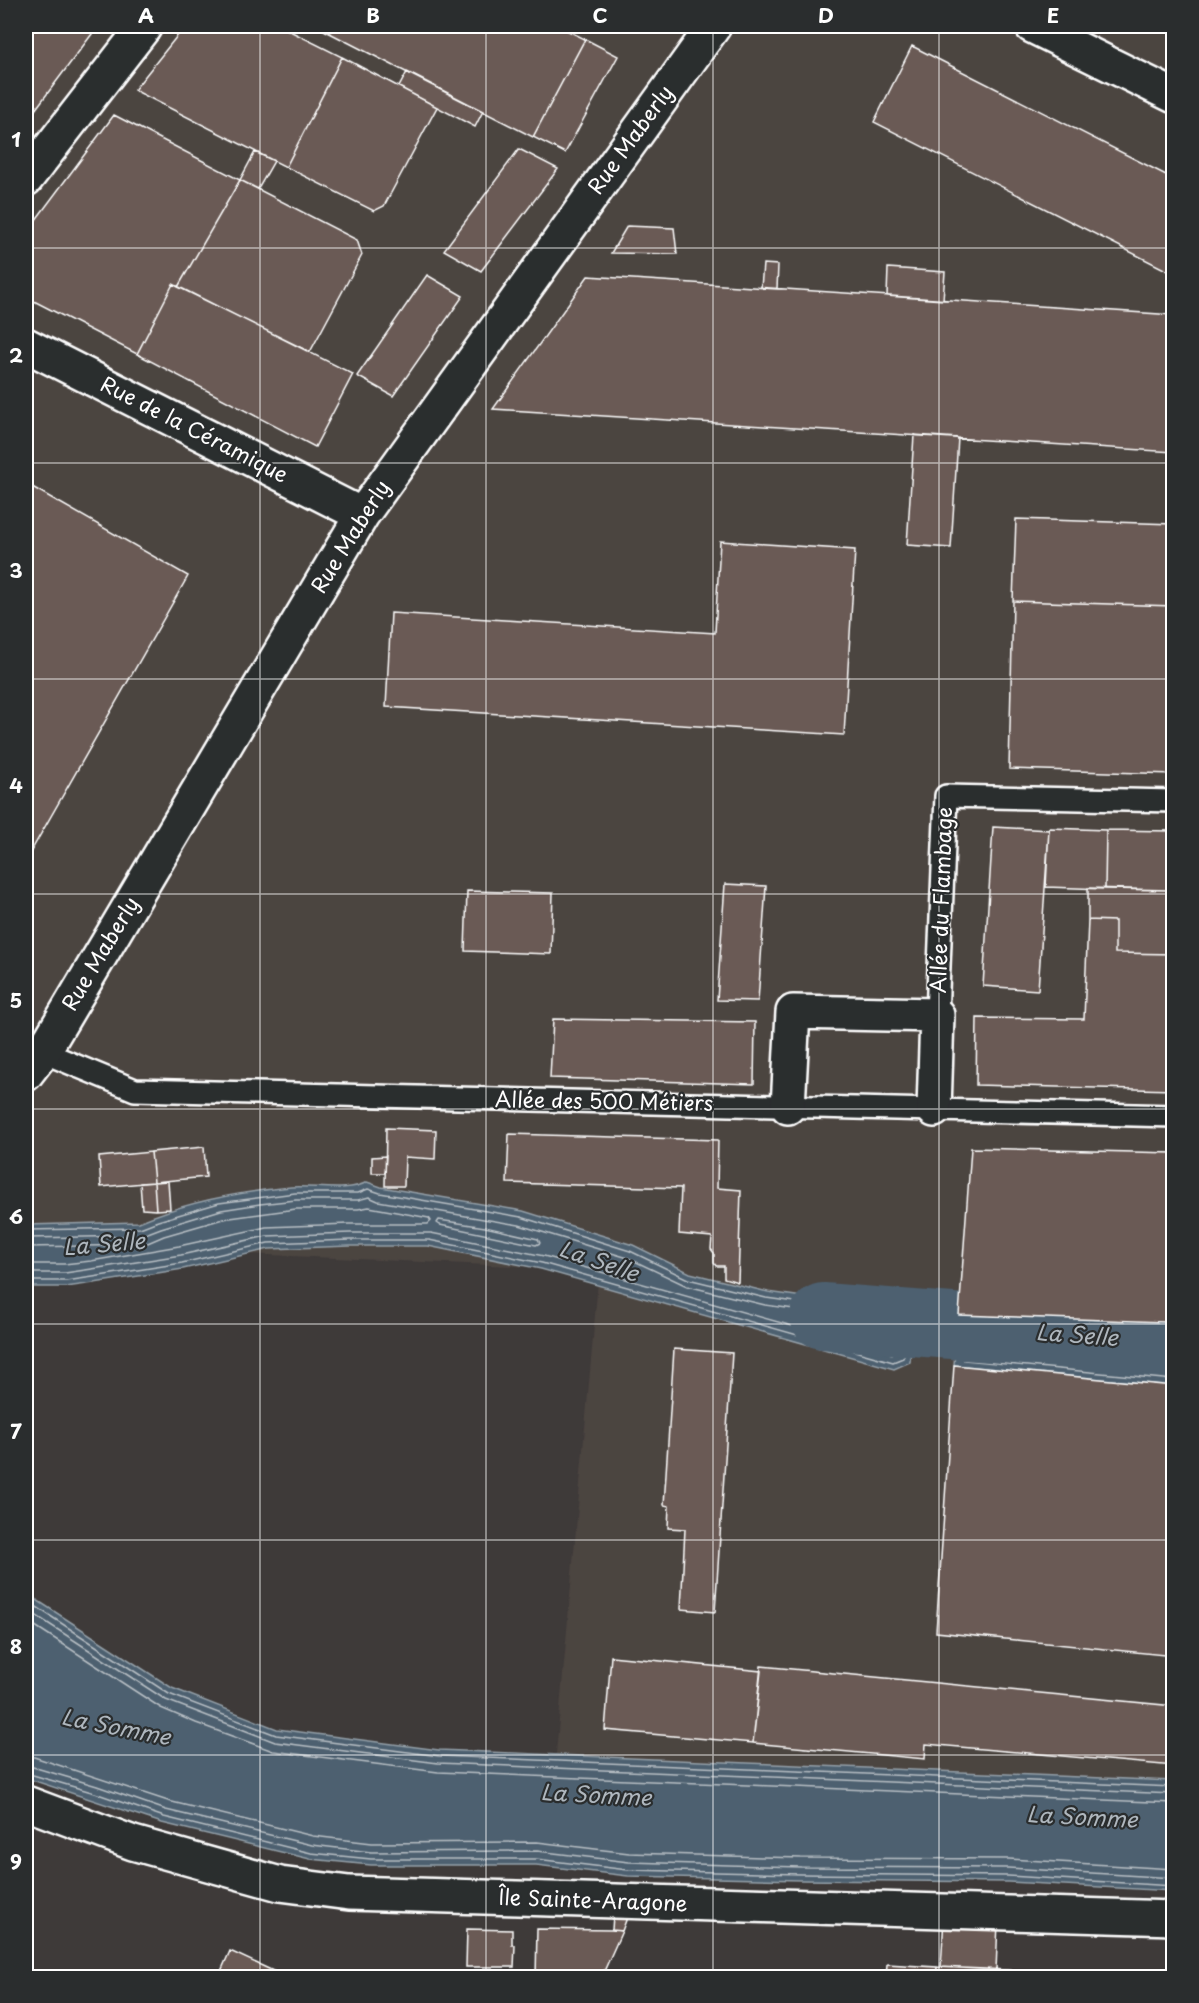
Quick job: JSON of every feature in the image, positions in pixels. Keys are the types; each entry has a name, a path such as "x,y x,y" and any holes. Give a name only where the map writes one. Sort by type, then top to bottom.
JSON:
{"street":[{"path":"26,179 145,26"},
{"name":"Rue Maberly","path":"34,1063 362,515 714,26"},
{"path":"1032,26 1173,96"},
{"name":"Rue de la Céramique","path":"26,345 362,515"},
{"path":"788,1107 793,1012 937,1015 934,1110"},
{"name":"Île Sainte-Aragone","path":"26,1803 133,1843 280,1884 349,1893 1173,1918"}],"lane":[{"name":"Allée du Flambage","path":"937,1015 946,796 1173,801"},
{"name":"Allée des 500 Métiers","path":"34,1063 135,1090 1173,1116"}],"shaded area":[{"path":"26,26 1173,26 1173,1784 555,1765 599,1270 26,1244"}],"water":[{"path":"367,1182 381,1187 523,1211 633,1245 690,1273 768,1292 824,1300 858,1301 913,1317 910,1362 894,1369 541,1269 428,1246 269,1249 183,1269 94,1283 66,1287 26,1287 26,1225 139,1222 176,1208 233,1195 291,1187 350,1187"},
{"path":"958,1314 1164,1322 1173,1326 1173,1386 954,1365"},
{"name":"La Somme","path":"26,1593 172,1688 277,1729 439,1750 1173,1781 1173,1891 1008,1882 628,1876 536,1865 371,1865 310,1859 162,1823 26,1778"}],"building":[{"path":"26,26 98,26 26,122"},
{"path":"185,26 280,26 342,57 286,167 134,90"},
{"path":"316,26 558,26 585,39 533,137"},
{"path":"1155,26 1169,26 1167,30"},
{"path":"585,39 618,56 565,153 533,137"},
{"path":"912,46 1174,179 1174,274 874,122"},
{"path":"342,57 437,107 384,206 374,211 286,167"},
{"path":"407,72 483,111 475,127 399,87"},
{"path":"114,115 240,180 178,287 173,284 137,354 26,297 26,233"},
{"path":"519,149 558,169 481,271 444,250"},
{"path":"255,152 274,161 258,189 240,180"},
{"path":"240,180 357,240 362,255 310,352 178,287"},
{"path":"627,226 674,228 677,254 611,253"},
{"path":"763,264 778,265 777,289 761,288"},
{"path":"888,268 945,272 943,300 887,296"},
{"path":"427,275 463,296 393,396 357,376"},
{"path":"588,276 1174,315 1174,452 493,409"},
{"path":"173,284 353,374 315,447 137,354"},
{"path":"914,435 958,438 951,548 907,545"},
{"path":"27,484 188,576 26,860 26,486"},
{"path":"1016,519 1174,524 1174,606 1013,601"},
{"path":"720,541 855,550 844,735 386,707 391,613 715,633"},
{"path":"1013,601 1174,606 1174,774 1009,769"},
{"path":"993,827 1049,830 1038,990 983,986"},
{"path":"1049,828 1106,830 1105,889 1046,887"},
{"path":"1106,830 1172,831 1169,890 1105,889"},
{"path":"1172,831 1174,831 1174,954 1115,953 1115,921 1088,920 1088,888 1169,890"},
{"path":"725,884 766,886 758,1001 717,1000"},
{"path":"467,891 553,893 551,954 465,951"},
{"path":"1088,920 1115,921 1115,953 1174,954 1174,1090 976,1085 977,1018 1084,1019"},
{"path":"553,1019 755,1022 754,1084 550,1078"},
{"path":"386,1128 436,1130 435,1159 405,1157 404,1186 385,1186"},
{"path":"509,1134 718,1140 717,1188 741,1190 738,1282 724,1278 724,1266 716,1266 714,1263 714,1253 711,1249 712,1237 679,1234 681,1188 507,1183"},
{"path":"204,1147 206,1177 154,1182 151,1152"},
{"path":"971,1148 1174,1153 1174,1326 1164,1322 959,1315"},
{"path":"151,1152 154,1182 101,1187 99,1157"},
{"path":"386,1156 385,1173 372,1173 372,1157"},
{"path":"168,1181 170,1209 156,1210 154,1182"},
{"path":"154,1182 156,1210 142,1209 140,1183"},
{"path":"674,1349 732,1353 715,1612 681,1609 685,1529 668,1528 669,1506 664,1505"},
{"path":"954,1365 1174,1386 1174,1656 936,1632"},
{"path":"611,1656 761,1671 753,1743 605,1730"},
{"path":"761,1666 1174,1706 1174,1766 926,1744 925,1759 753,1743"},
{"path":"613,1915 628,1915 622,1931 612,1930"},
{"path":"944,1919 998,1922 996,1970 941,1967"},
{"path":"467,1929 512,1930 512,1945 515,1945 514,1967 466,1967"},
{"path":"537,1929 622,1931 601,1978 536,1978"},
{"path":"230,1951 284,1976 284,1978 218,1978"},
{"path":"887,1964 937,1967 936,1978 886,1978"},
{"path":"937,1967 1008,1970 1008,1978 936,1978"},
{"path":"1008,1970 1101,1975 1101,1978 1008,1978"}],"waterway":[{"name":"La Selle","path":"823,1316 1174,1343"}]}
